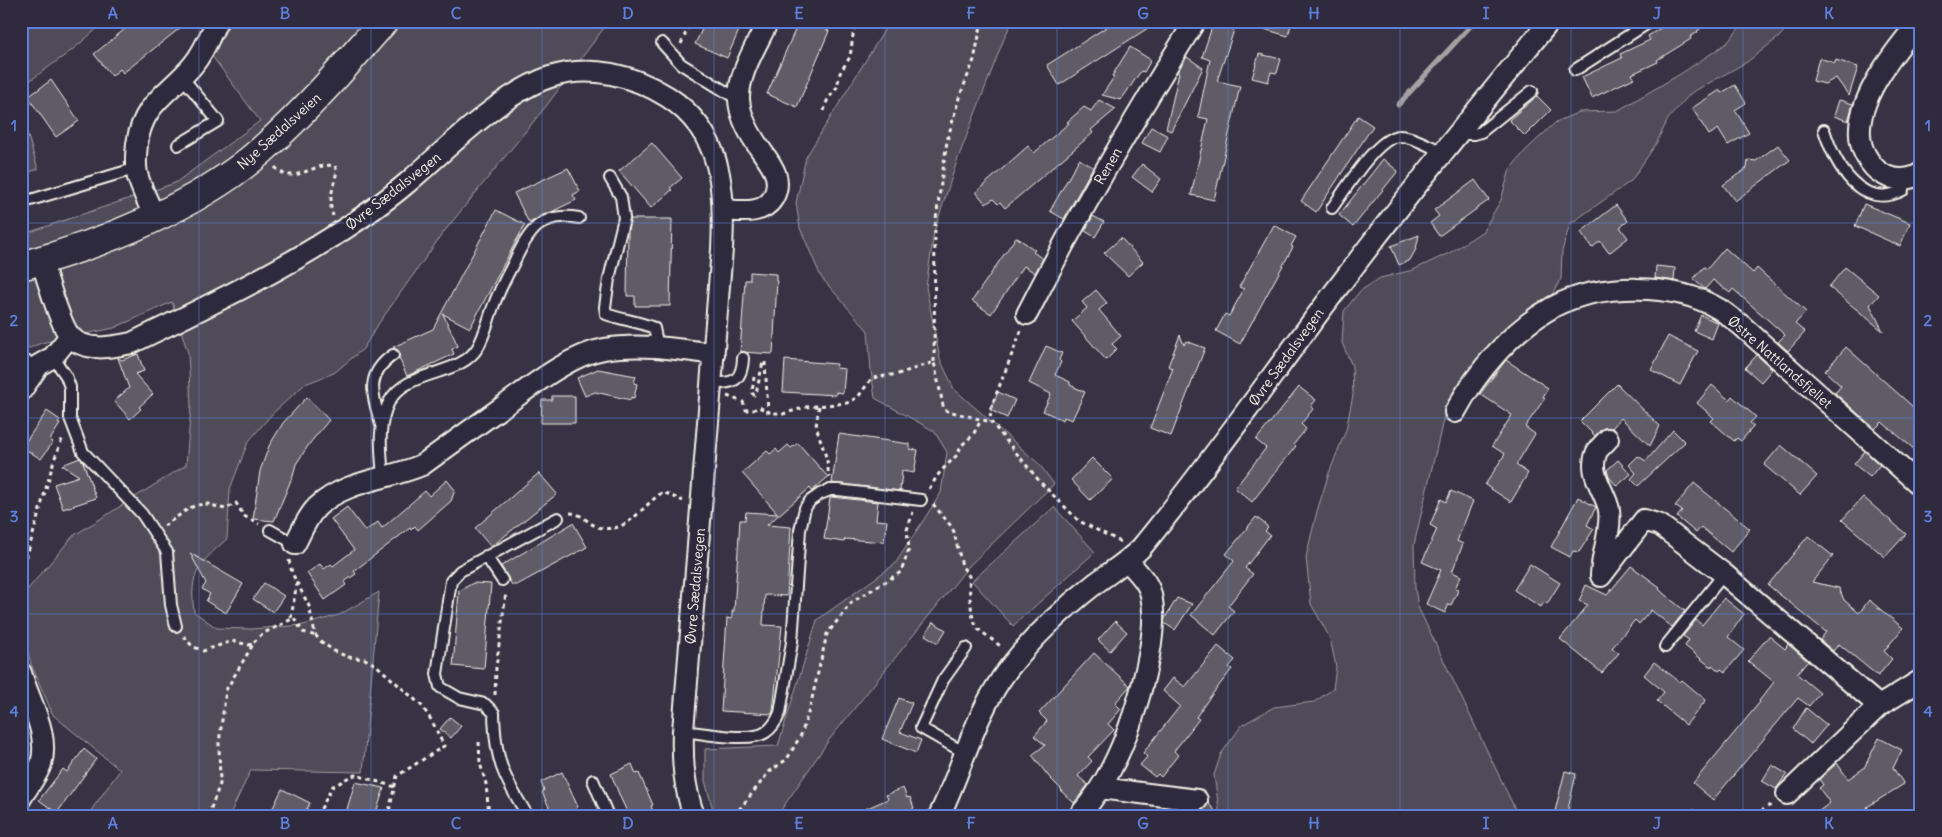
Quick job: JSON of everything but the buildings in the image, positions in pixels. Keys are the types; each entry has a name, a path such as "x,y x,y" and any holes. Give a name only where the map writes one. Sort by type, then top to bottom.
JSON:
{"main road":[{"name":"Nye Sædalsveien","path":"31,263 106,239 200,194 261,151 320,94 384,21"}],"street":[{"path":"154,217 137,173 136,152 139,132 145,116 155,102 194,64 206,45 217,21"},
{"path":"724,210 749,211 761,209 770,203 778,184 776,172 755,143 747,127 739,100 740,84 768,21"},
{"name":"Renen","path":"1027,314 1062,246 1150,92 1195,21"},
{"name":"Øvre Sædalsvegen","path":"938,816 964,753 993,691 1024,650 1064,609 1097,583 1125,552 1141,548 1179,502 1341,283 1443,152 1550,21"},
{"path":"1912,176 1892,178 1880,173 1872,166 1865,154 1859,131 1865,105 1872,89 1920,21"},
{"name":"Øvre Sædalsvegen","path":"70,336 81,344 96,347 112,347 132,342 284,266 372,211 499,106 528,87 550,77 571,72 614,74 636,80 673,100 701,128 716,160 723,193 724,210 712,383 683,731 683,777 694,816"},
{"path":"21,391 38,361 70,336 31,263"},
{"name":"Østre Nattlandsfjellet","path":"1455,412 1482,370 1501,348 1526,326 1552,308 1580,296 1605,291 1633,289 1667,292 1692,298 1719,309 1741,325 1921,486"},
{"path":"292,549 306,522 317,508 333,496 354,485 404,472 422,465 548,374 575,360 602,349 625,346 658,347 714,354"},
{"path":"1608,439 1596,454 1595,473 1609,510 1607,541 1598,580 1644,520 1660,524 1724,574 1879,706"},
{"path":"1078,816 1091,801 1111,768 1144,680 1151,640 1151,595 1145,581 1125,552"},
{"path":"21,673 40,728 43,749 41,765 21,798"},
{"path":"1787,794 1879,706 1921,680"},
{"path":"1095,816 1108,789 1111,768"},
{"path":"1108,789 1196,800"}],"lane":[{"path":"1575,70 1651,21"},
{"path":"662,43 681,64 739,100"},
{"path":"178,145 218,121 182,76"},
{"path":"1458,134 1467,135 1481,132 1532,91"},
{"path":"1824,130 1831,150 1849,178 1862,189 1879,196 1893,195 1903,190 1912,176"},
{"path":"1332,208 1361,169 1384,143 1392,137 1402,136 1443,152"},
{"path":"24,202 137,168"},
{"path":"610,178 621,197 624,218 610,279 605,307 606,314 654,328 658,347"},
{"path":"383,477 382,426 389,402 396,392 415,380 452,366 472,354 485,332 501,288 528,236 542,223 559,217 579,218"},
{"path":"382,426 373,394 373,384 379,367 393,355"},
{"path":"38,361 66,376 70,386 72,405 70,418 83,452 142,514 167,552 171,605 176,626"},
{"path":"712,383 728,384 734,381 743,363"},
{"path":"683,731 748,738 766,732 777,720 780,713 792,642 800,530 802,518 810,501 830,490 918,500"},
{"path":"528,816 502,770 494,740 494,713 485,704 459,698 440,687 436,674 451,581 460,571 558,518"},
{"path":"270,530 292,549"},
{"path":"486,556 502,580"},
{"path":"1665,646 1724,574"},
{"path":"964,753 921,728 943,680 966,648"},
{"path":"593,780 608,816"}],"path":[{"path":"675,57 691,21"},
{"path":"824,112 827,101 837,87 840,73 850,56 856,21"},
{"path":"982,21 974,60 959,98 947,141 935,226 934,362 944,410 991,422"},
{"path":"275,167 280,174 294,176 325,165 335,166 337,171 331,208 336,221"},
{"path":"1027,314 990,410 991,422 1041,483 1080,521 1108,537 1125,552"},
{"path":"743,363 753,370 752,393 756,394 763,362 766,362 768,412"},
{"path":"731,397 743,402 746,410 753,410 759,407 768,412 783,414 806,408 847,403 858,397 872,378 898,374 934,362"},
{"path":"819,406 816,426 827,460 830,490"},
{"path":"21,564 26,558 54,460 70,418"},
{"path":"734,816 769,772 787,759 801,735 810,707 827,634 852,602 901,572 909,549 907,530 918,500 935,481 940,472 957,456 962,445 973,435 981,420"},
{"path":"558,518 572,513 577,514 594,526 614,529 627,524 655,497 663,492 684,502"},
{"path":"918,500 931,502 951,526 962,566 969,576 970,599 978,629 1006,650"},
{"path":"154,533 188,509 203,504 226,509 233,503 236,503 244,516 270,530"},
{"path":"292,549 292,573 309,606 316,636"},
{"path":"494,713 496,668 506,588 502,580"},
{"path":"292,618 297,582"},
{"path":"292,618 297,621 303,632 316,636 334,651 348,657 366,659 376,665 421,705 432,721 444,746 397,776 388,816"},
{"path":"208,816 220,784 218,761 219,736 226,690 252,644 262,634 292,618"},
{"path":"176,626 192,646 203,651 232,640 249,645 252,644"},
{"path":"479,742 480,763 486,784 489,816"},
{"path":"317,816 333,786 346,781 352,775 395,787"},
{"path":"1676,816 1694,811 1707,816"}],"shaded area":[{"path":"21,21 106,21 71,51 21,87"},
{"path":"231,21 609,21 547,105 443,233 379,323 363,349 334,373 305,384 272,414 248,442 230,489 227,539 209,555 198,570 195,578 193,587 194,612 217,628 251,629 303,625 339,615 379,592 363,772 251,770 229,816 87,816 120,770 53,715 31,664 21,626 22,596 73,536 186,465 191,406 188,353 172,302 114,328 41,343 30,348 21,347 21,235 175,183 260,121 212,56"},
{"path":"890,21 1013,21 1005,36 957,161 934,232 926,287 940,359 954,389 1039,464 1054,484 969,566 829,740 777,816 717,816 714,813 705,781 705,749 778,746 817,620 895,564 941,493 947,452 934,431 875,398 868,331 821,277 800,228 796,203 806,157"},
{"path":"1745,21 1793,21 1779,37 1747,62 1691,93 1668,119 1656,144 1631,181 1570,224 1562,251 1561,279 1551,296 1507,333 1467,378 1444,416 1414,545 1415,588 1418,607 1516,811 1522,816 1220,816 1214,775 1221,754 1242,725 1274,707 1314,702 1333,689 1336,667 1330,638 1311,604 1306,557 1317,511 1329,473 1346,430 1353,395 1352,366 1342,343 1344,311 1360,291 1380,278 1413,270 1451,252 1483,231 1501,200 1510,169 1526,150 1556,122 1579,112 1617,111 1682,73 1727,43"},
{"path":"21,113 38,169 21,175"},
{"path":"1054,507 1095,552 1013,626 972,581"}],"waterway":[{"path":"1398,105 1475,21"}]}
